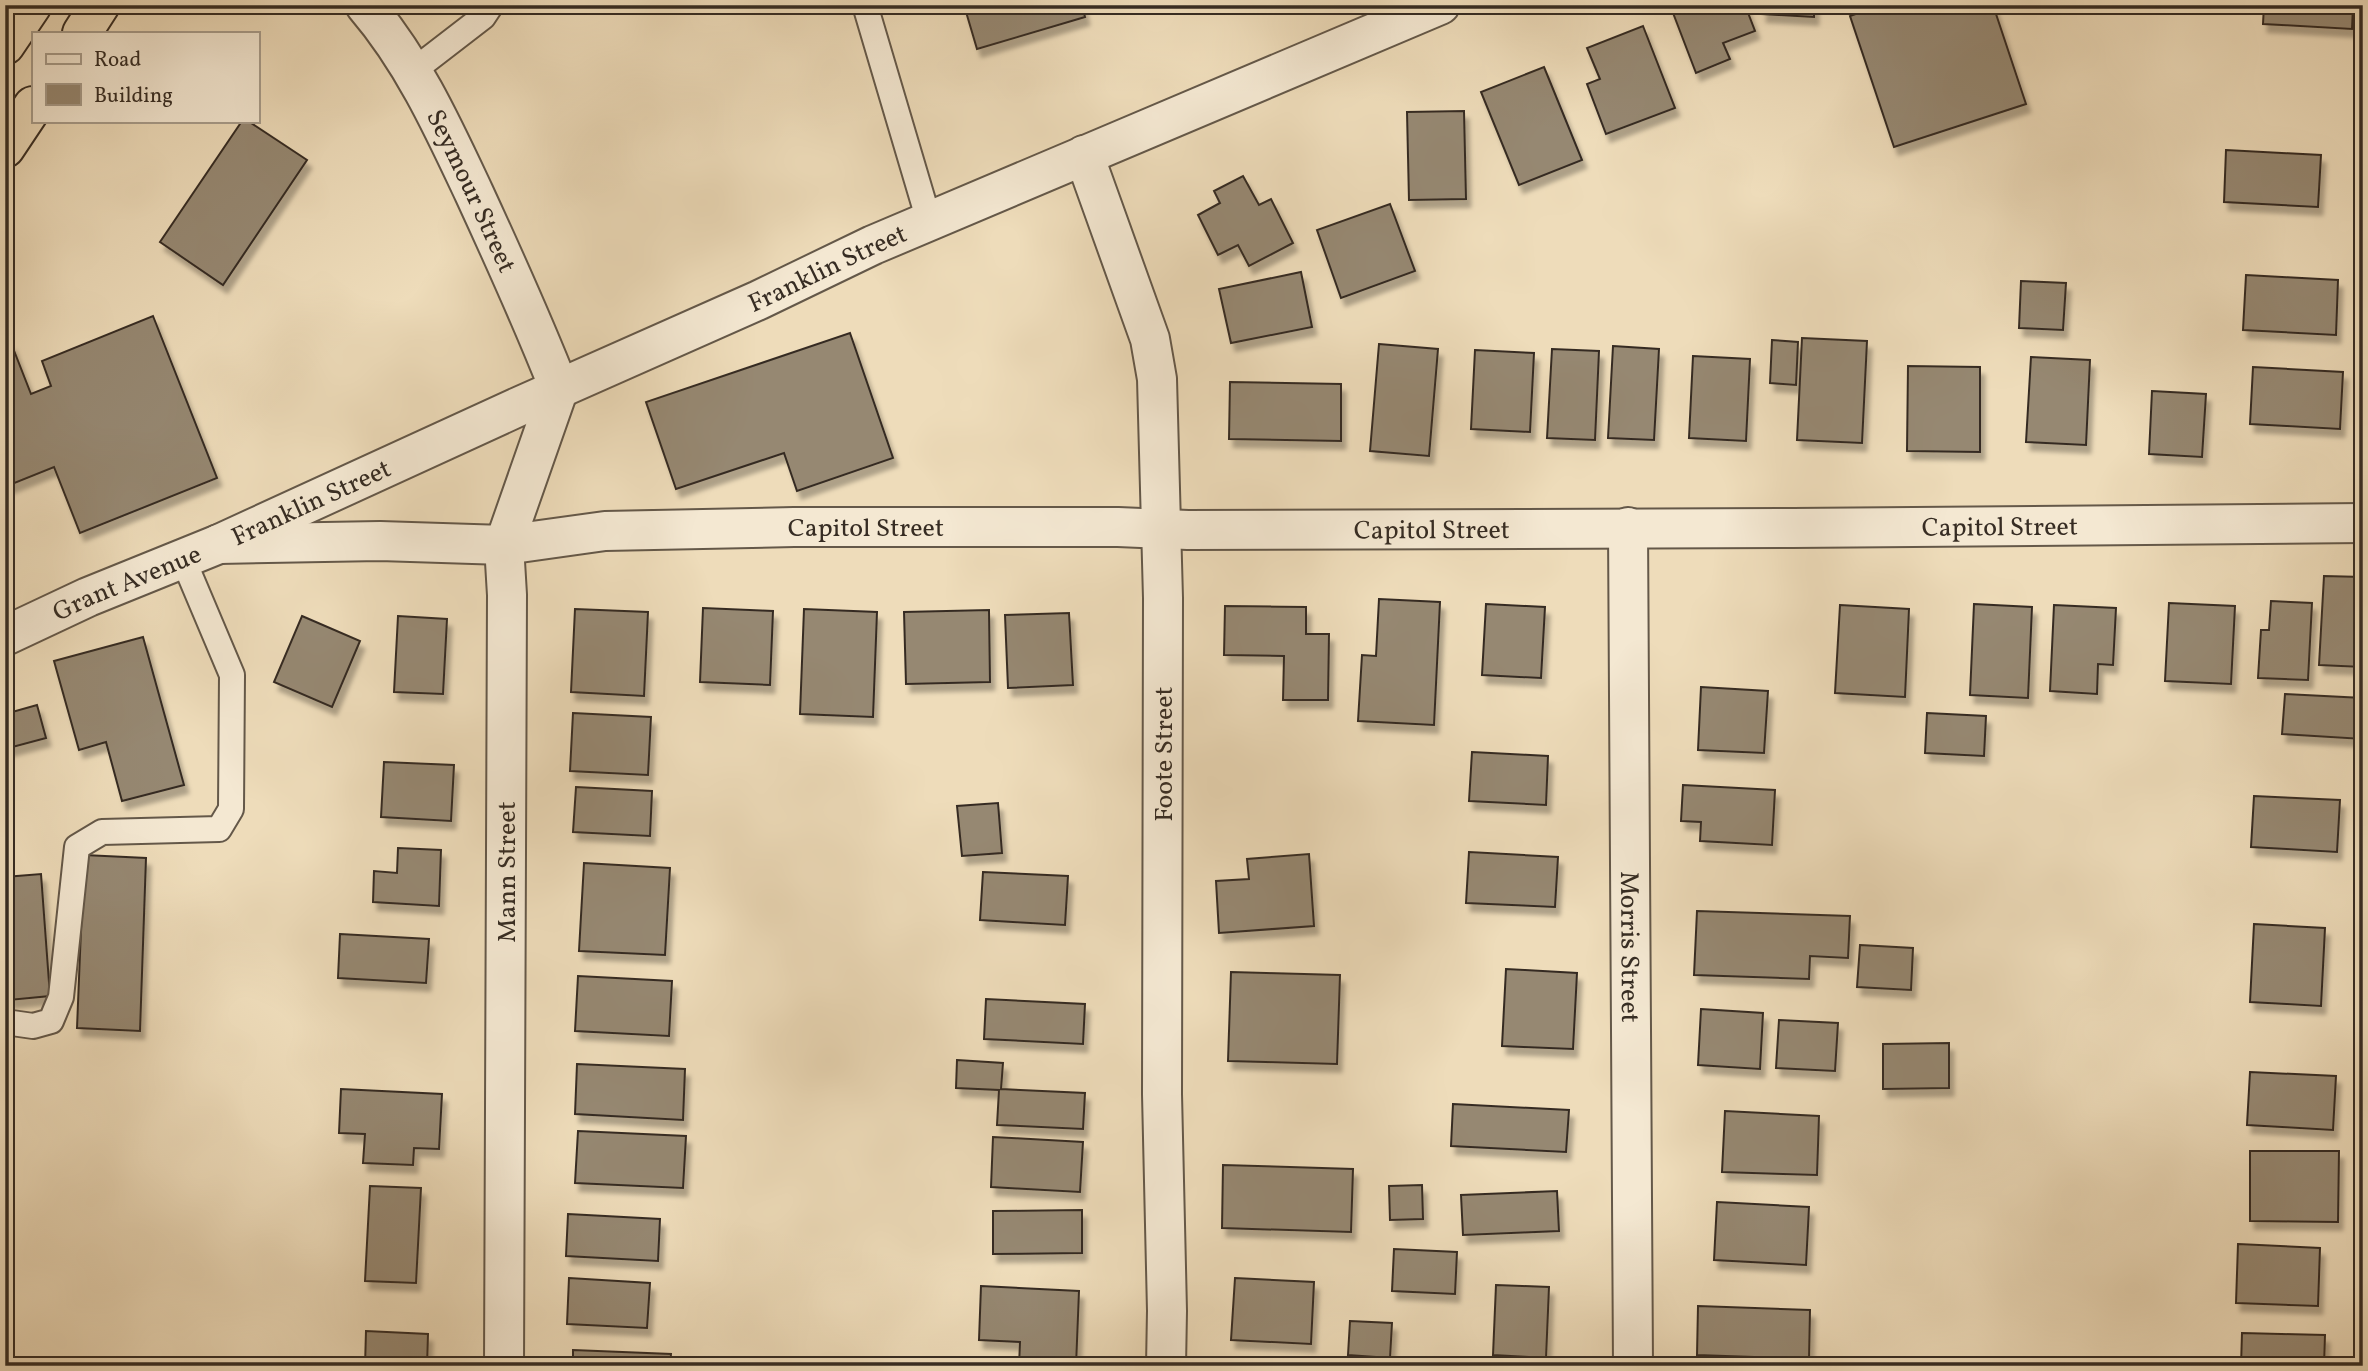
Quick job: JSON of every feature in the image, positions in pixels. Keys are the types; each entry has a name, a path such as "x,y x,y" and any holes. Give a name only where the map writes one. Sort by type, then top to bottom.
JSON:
{"highway":[{"path":"5,45 32,5"},
{"path":"83,32 100,5"},
{"path":"5,148 32,108"}],"street":[{"name":"Seymour Street","path":"365,5 413,71 442,126 528,312 559,388"},
{"name":"Franklin Street","path":"219,544 929,221 1440,5"},
{"name":"Foote Street","path":"1084,155 1150,339 1157,379 1163,598 1162,1094 1166,1366"},
{"name":"Mann Street","path":"504,1366 507,609 504,545 559,388"},
{"name":"Capitol Street","path":"504,545 605,531 794,527 1188,530 2363,523"},
{"name":"Morris Street","path":"1628,527 1633,1366"},
{"name":"Grant Avenue","path":"5,636 88,597 219,544 380,541 504,545"}],"lane":[{"path":"413,71 483,16 491,5"},
{"path":"865,5 929,221"},
{"path":"5,1022 33,1026 51,1021 61,998 77,847 102,832 219,829 231,809 232,675 183,559"}],"building":[{"path":"964,5 1082,5 1085,17 977,49"},
{"path":"1670,5 1745,5 1755,31 1723,43 1730,59 1696,73"},
{"path":"1763,5 1814,5 1814,17 1762,14"},
{"path":"1881,5 1993,5 2026,104 1894,147 1850,16"},
{"path":"2264,5 2353,5 2352,29 2263,24"},
{"path":"1643,26 1675,108 1606,134 1587,84 1600,79 1587,48"},
{"path":"1544,67 1582,160 1519,185 1481,92"},
{"path":"1464,111 1466,199 1409,200 1407,112"},
{"path":"241,122 250,122 307,160 223,285 160,242"},
{"path":"2226,150 2321,155 2318,207 2224,202"},
{"path":"1243,176 1259,205 1271,199 1293,243 1249,266 1238,245 1218,255 1198,215 1220,203 1214,191"},
{"path":"1390,204 1415,271 1341,298 1317,230"},
{"path":"1301,272 1312,327 1231,343 1219,289"},
{"path":"2246,275 2338,280 2336,335 2243,330"},
{"path":"2021,281 2066,283 2063,330 2019,328"},
{"path":"153,316 217,478 80,533 54,467 7,486 5,481 5,345 11,343 31,394 51,386 42,361"},
{"path":"850,333 893,458 797,491 784,453 676,489 646,402"},
{"path":"1802,338 1867,341 1862,443 1797,440"},
{"path":"1772,340 1798,342 1796,385 1770,383"},
{"path":"1379,344 1438,349 1429,456 1370,451"},
{"path":"1613,346 1659,349 1654,440 1608,438"},
{"path":"1552,349 1599,351 1595,440 1547,438"},
{"path":"1475,350 1534,353 1530,432 1471,429"},
{"path":"1693,356 1750,359 1746,441 1689,438"},
{"path":"2031,357 2090,360 2086,445 2026,442"},
{"path":"1908,366 1980,367 1980,452 1907,451"},
{"path":"2253,367 2343,372 2340,429 2250,424"},
{"path":"1230,382 1341,384 1341,441 1229,439"},
{"path":"2152,391 2206,394 2202,457 2149,454"},
{"path":"2324,576 2363,577 2363,667 2319,665"},
{"path":"1379,599 1440,602 1434,725 1358,721 1362,655 1376,656"},
{"path":"2271,601 2312,603 2308,680 2258,678 2261,630 2269,630"},
{"path":"2169,603 2235,606 2231,684 2165,681"},
{"path":"1486,604 1545,607 1541,678 1482,675"},
{"path":"1974,604 2032,607 2028,698 1970,695"},
{"path":"1840,605 1909,609 1905,697 1835,693"},
{"path":"2054,605 2116,608 2113,665 2098,664 2097,694 2050,691"},
{"path":"1225,606 1306,607 1306,634 1329,634 1328,700 1283,700 1284,656 1224,655"},
{"path":"703,608 773,611 770,685 700,682"},
{"path":"575,609 648,612 644,696 571,692"},
{"path":"804,609 877,612 873,717 800,714"},
{"path":"989,610 990,682 906,684 904,612"},
{"path":"1069,613 1073,685 1008,688 1005,615"},
{"path":"302,616 360,641 332,707 274,682"},
{"path":"398,616 447,619 443,694 394,692"},
{"path":"143,637 184,785 122,801 106,742 79,750 54,661"},
{"path":"1701,687 1768,691 1764,753 1698,750"},
{"path":"2285,694 2363,698 2363,739 2282,734"},
{"path":"37,705 46,738 5,749 5,714"},
{"path":"573,713 651,717 648,775 570,771"},
{"path":"1927,713 1986,716 1984,756 1925,753"},
{"path":"1472,752 1548,756 1546,805 1469,801"},
{"path":"384,762 454,765 451,821 381,817"},
{"path":"1683,785 1775,790 1772,845 1700,841 1701,822 1681,821"},
{"path":"576,787 652,791 650,836 573,832"},
{"path":"2254,796 2340,800 2337,852 2251,847"},
{"path":"998,803 1002,853 962,856 957,806"},
{"path":"398,848 441,850 439,906 373,902 374,871 397,873"},
{"path":"1469,852 1558,857 1555,907 1466,903"},
{"path":"1309,854 1314,926 1219,933 1216,881 1249,879 1247,859"},
{"path":"84,855 146,858 140,1031 77,1028"},
{"path":"584,863 670,868 665,955 579,951"},
{"path":"983,872 1068,876 1065,925 980,920"},
{"path":"41,874 50,996 9,1000 5,952 5,877"},
{"path":"1697,911 1850,916 1848,958 1810,956 1809,979 1694,975"},
{"path":"2254,924 2325,928 2321,1006 2250,1002"},
{"path":"340,934 429,939 426,983 338,978"},
{"path":"1860,945 1913,948 1911,990 1857,987"},
{"path":"1506,969 1577,973 1573,1049 1502,1046"},
{"path":"1231,972 1340,975 1337,1064 1228,1061"},
{"path":"578,976 672,981 669,1036 575,1031"},
{"path":"986,999 1085,1004 1083,1044 984,1039"},
{"path":"1701,1009 1763,1013 1760,1069 1698,1065"},
{"path":"1779,1020 1838,1023 1835,1071 1776,1068"},
{"path":"1949,1043 1949,1088 1883,1089 1883,1044"},
{"path":"957,1060 1003,1063 1001,1089 1085,1093 1083,1129 997,1125 999,1090 956,1088"},
{"path":"577,1064 685,1069 683,1120 575,1114"},
{"path":"2250,1072 2336,1076 2333,1130 2247,1125"},
{"path":"341,1089 442,1094 439,1149 414,1148 413,1165 363,1163 365,1134 339,1133"},
{"path":"1453,1104 1569,1110 1566,1152 1451,1146"},
{"path":"1725,1111 1819,1116 1817,1175 1722,1172"},
{"path":"578,1131 686,1136 683,1188 575,1183"},
{"path":"993,1137 1083,1142 1080,1192 991,1187"},
{"path":"2250,1151 2339,1151 2338,1222 2250,1221"},
{"path":"1223,1165 1353,1169 1351,1232 1222,1228"},
{"path":"1422,1185 1423,1219 1390,1220 1389,1186"},
{"path":"370,1186 421,1188 416,1283 365,1281"},
{"path":"1557,1191 1559,1231 1463,1235 1461,1195"},
{"path":"1717,1202 1809,1207 1806,1265 1714,1260"},
{"path":"1082,1210 1082,1253 993,1254 993,1211"},
{"path":"568,1214 660,1219 658,1261 566,1256"},
{"path":"2238,1244 2320,1248 2318,1306 2236,1303"},
{"path":"1394,1249 1457,1252 1455,1294 1392,1291"},
{"path":"569,1278 650,1283 647,1328 567,1324"},
{"path":"1235,1278 1314,1282 1311,1344 1231,1340"},
{"path":"1496,1285 1549,1287 1546,1358 1493,1355"},
{"path":"981,1286 1079,1291 1076,1366 1019,1366 1020,1342 979,1340"},
{"path":"1698,1306 1810,1310 1809,1359 1697,1355"},
{"path":"1350,1321 1392,1323 1390,1358 1348,1355"},
{"path":"366,1331 428,1334 427,1366 365,1366"},
{"path":"2242,1333 2325,1335 2324,1366 2241,1366"},
{"path":"573,1350 671,1354 670,1366 573,1366"}]}
